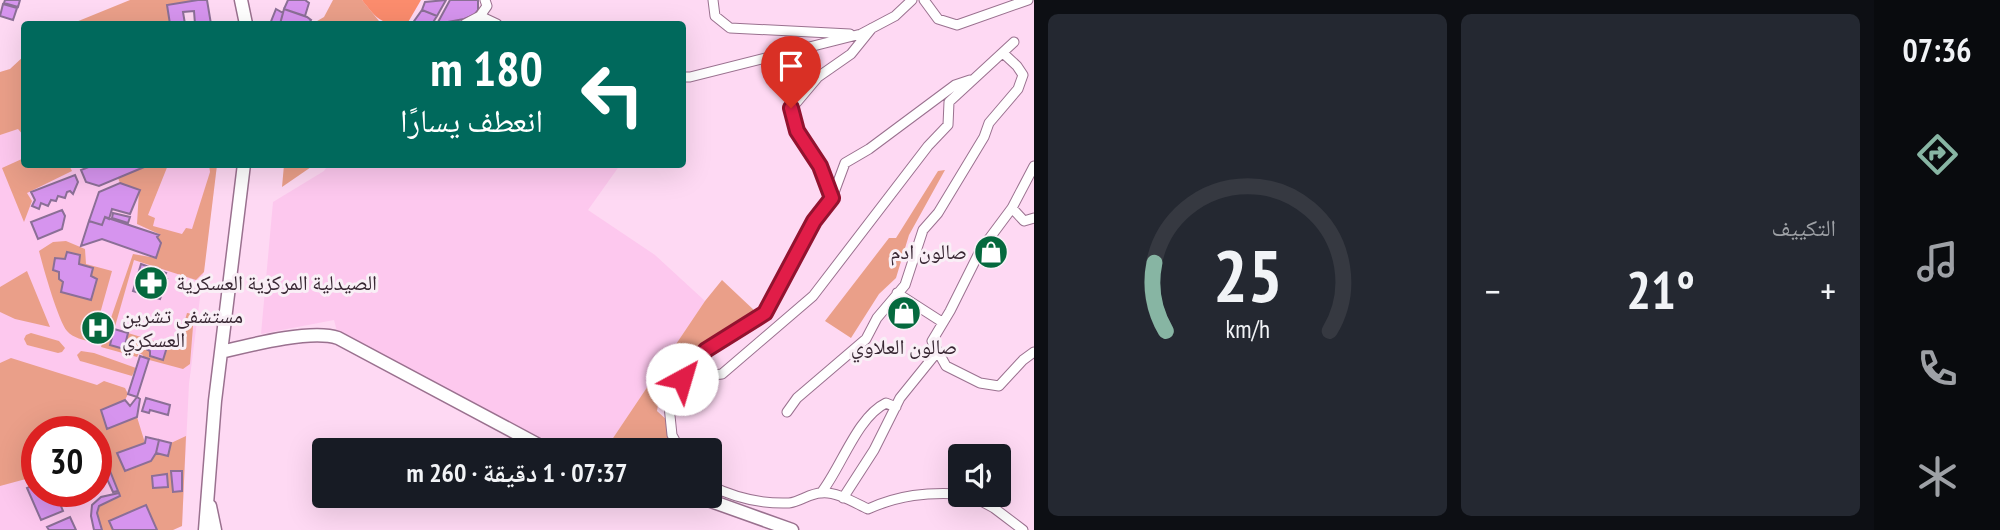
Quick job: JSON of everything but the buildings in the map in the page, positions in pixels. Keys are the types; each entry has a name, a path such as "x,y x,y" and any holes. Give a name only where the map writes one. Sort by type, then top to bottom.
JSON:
{"street":[{"path":"241,0 245,21"},
{"path":"470,21 480,16 487,6 485,0"},
{"path":"713,0 715,16 730,28 861,34"},
{"path":"686,76 861,34 895,16 912,0"},
{"path":"925,0 937,19 957,25 1028,0"},
{"path":"480,16 490,21"},
{"path":"832,198 820,166 797,131 791,108 818,77 851,54 872,28"},
{"path":"682,379 722,374 813,296 928,146 948,125 949,102 1014,42"},
{"path":"787,412 797,397 866,339 877,318 905,285 923,230 938,213 984,137 989,123 1018,89 1023,75 1003,53"},
{"path":"674,438 668,396 706,350 765,313 814,221 832,198 845,163 869,149 955,85 975,78"},
{"path":"1034,166 1012,208 980,251 932,341 946,366 980,383 999,386 1034,352"},
{"path":"205,530 215,401 244,168"},
{"path":"1012,208 1024,221 1034,218"},
{"path":"897,293 943,322"},
{"path":"221,352 253,344 325,334 338,338 526,438"},
{"path":"843,498 874,450 896,407 938,351"},
{"path":"821,492 849,445 878,407 886,403 896,407"},
{"path":"722,492 753,500 791,503 821,492 868,509 891,498 929,492 948,493"},
{"path":"208,499 215,530"},
{"path":"722,505 792,530"},
{"path":"992,507 1023,530"}],"shaded area":[{"path":"130,0 198,0 167,5 170,21 78,21"},
{"path":"333,0 362,0 379,21 317,21 324,17"},
{"path":"362,0 421,0 409,21 382,21"},
{"name":"مستشفى تشرين العسكري","path":"21,59 21,168 217,168 189,384 182,526 173,530 0,530 0,72 10,69"},
{"path":"21,59 21,132 18,129 0,135 0,72 10,69"},
{"path":"21,159 21,168 70,168 72,171 27,193 32,201 24,222 2,168"},
{"path":"142,168 167,168 148,215 155,218 153,226 182,234 186,228 192,229 209,168 217,168 204,272 196,280 134,260 110,344 123,349 128,333 177,348 187,313 194,314 190,364 183,369 142,358 143,355 139,353 137,357 101,347 133,254 156,258 161,243 157,237 159,234 137,224 139,190 120,183 118,178"},
{"path":"284,168 310,168 282,187"},
{"path":"326,168 618,168 588,210 655,255 705,301 613,438 518,438 339,339 334,320 261,334 273,202"},
{"path":"945,170 909,235 896,278 879,294 851,338 825,321 889,238 896,238 938,171"},
{"path":"66,241 85,249 86,264 112,271 92,342 72,335 63,325 39,251 53,242"},
{"path":"27,271 50,327 15,319 0,312 0,287"},
{"path":"722,280 756,312 676,361 680,368 662,381 657,411 669,422 673,438 613,438"},
{"path":"31,333 59,341 65,348 58,353 27,345 24,339"},
{"path":"81,351 136,368 132,376 80,361 77,355"},
{"path":"11,358 97,385 104,381 125,388 128,394 125,400 101,410 103,416 21,416 21,480 0,486 0,363"},
{"path":"137,417 145,443 117,453 125,471 151,461 156,453 167,456 171,443 186,436 182,526 173,530 102,530 97,513 99,507 112,507 112,500 120,496 112,476 112,427"}],"place":[{"name":"صالون ادم","path":"991,252"},
{"name":"الصيدلية المركزية العسكرية","path":"151,283"},
{"name":"صالون العلاوي","path":"904,313"},
{"name":"مستشفى تشرين العسكري","path":"98,328"}],"route":[{"path":"682,379 706,350 765,313 814,221 832,198 820,166 797,131 791,108"}]}
